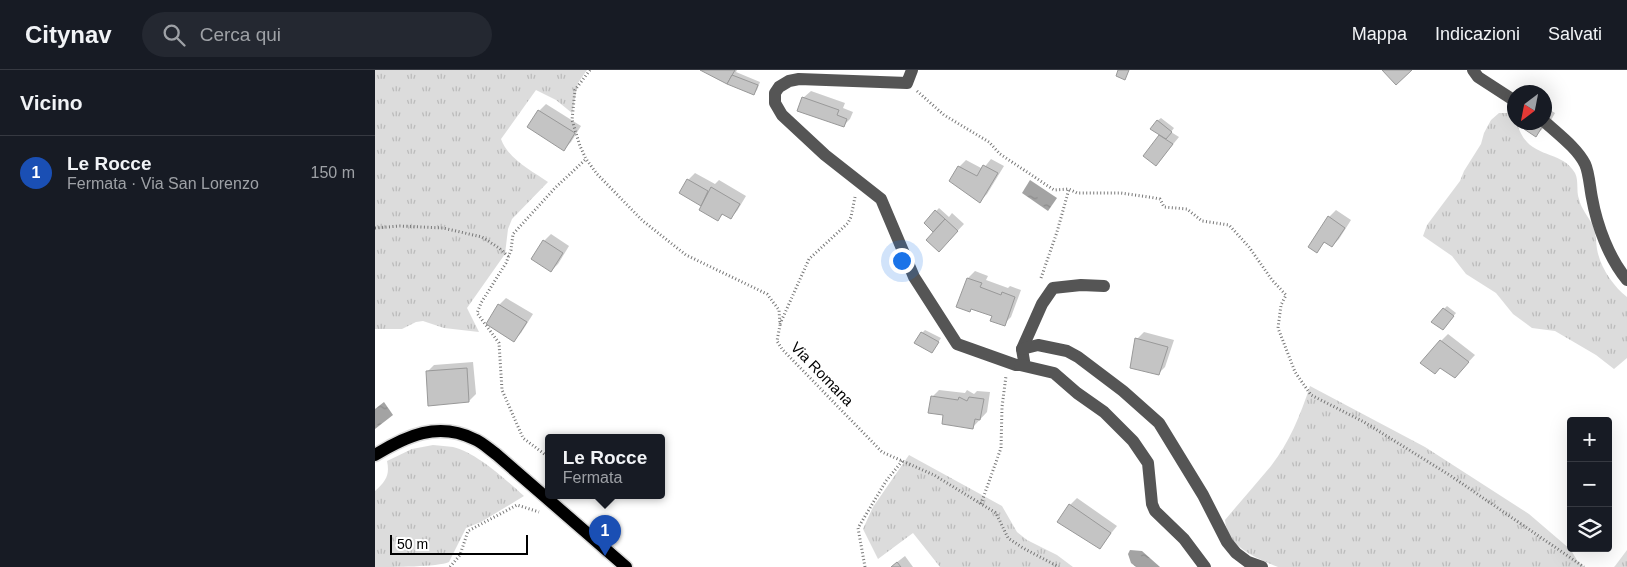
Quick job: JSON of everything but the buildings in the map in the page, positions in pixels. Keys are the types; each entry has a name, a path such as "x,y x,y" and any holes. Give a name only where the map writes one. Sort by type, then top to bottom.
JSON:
{"main road":[{"path":"375,454 410,436 425,431 451,431 473,438 496,454 545,498"},
{"path":"547,499 626,567"}],"street":[{"path":"912,70 907,83 799,79 789,81 775,92 775,103 782,114 825,155 881,199 914,277 957,344 1014,364 1054,373 1077,393 1104,412 1133,440 1148,463 1151,504 1155,512 1180,534 1205,567"},
{"path":"1473,70 1478,77 1507,96"},
{"path":"1552,129 1580,155 1586,166 1593,205 1603,234 1616,267 1627,280"},
{"path":"1014,364 1024,361 1022,349 1042,304 1053,288 1081,285 1105,286"},
{"path":"1022,349 1038,345 1067,352 1078,357 1159,423 1203,495 1227,542 1236,553 1248,562 1262,567"}],"path":[{"name":"Via Romana","path":"590,70 575,90 572,120 579,146 597,174 643,221 686,255 767,294 779,310 780,325 777,341 782,349 882,452 934,475 996,513 1008,538 1059,567"},
{"path":"907,83 944,115 989,142 1000,154 1054,190 1069,189 1077,192 1121,193 1155,198 1160,199 1164,207 1187,209 1202,221 1229,225 1249,247 1272,280 1286,296 1281,305 1278,328 1295,372 1311,395 1364,422 1451,476 1584,567"},
{"path":"545,454 523,438 502,390 499,343 477,313 509,257 513,234 555,188 586,159"},
{"path":"780,325 809,259 851,217 855,193 881,199"},
{"path":"375,228 400,226 443,228 482,237 509,257"},
{"path":"865,567 858,528 886,481 903,460"},
{"path":"450,567 460,555 468,531 517,505 539,512 551,503"}],"green space":[{"path":"375,70 587,70 578,83 572,113 556,100 536,90 501,139 509,153 528,169 548,182 512,219 508,229 505,254 467,308 479,332 444,328 423,321 416,322 402,329 375,329"},
{"path":"1499,113 1507,113 1507,130 1520,130 1528,143 1536,149 1569,165 1575,173 1580,203 1593,226 1601,263 1612,282 1627,297 1627,358 1614,369 1596,355 1555,331 1532,328 1513,314 1496,293 1466,274 1452,256 1423,236 1427,225 1460,181 1481,144 1491,120"},
{"path":"1310,386 1425,447 1529,514 1567,547 1567,552 1572,552 1578,562 1585,567 1278,567 1261,560 1237,544 1227,529 1225,520 1271,466 1289,438"},
{"path":"433,445 453,447 472,455 490,467 524,496 481,522 466,528 449,562 425,566 375,567 375,491 386,478 388,470 387,461 412,449"},
{"path":"909,455 1002,506 1017,532 1027,540 1057,555 1073,567 940,567 913,533 878,559 863,529 873,507"},
{"path":"1627,550 1627,567 1614,567 1615,566"}],"water":[{"path":"1030,180 1057,198 1048,211 1022,193"},
{"path":"384,402 393,415 375,429 375,409"},
{"path":"1130,550 1142,551 1160,567 1136,567 1131,563 1128,554"}],"place":[{"name":"Le Rocce","path":"605,556"}]}
